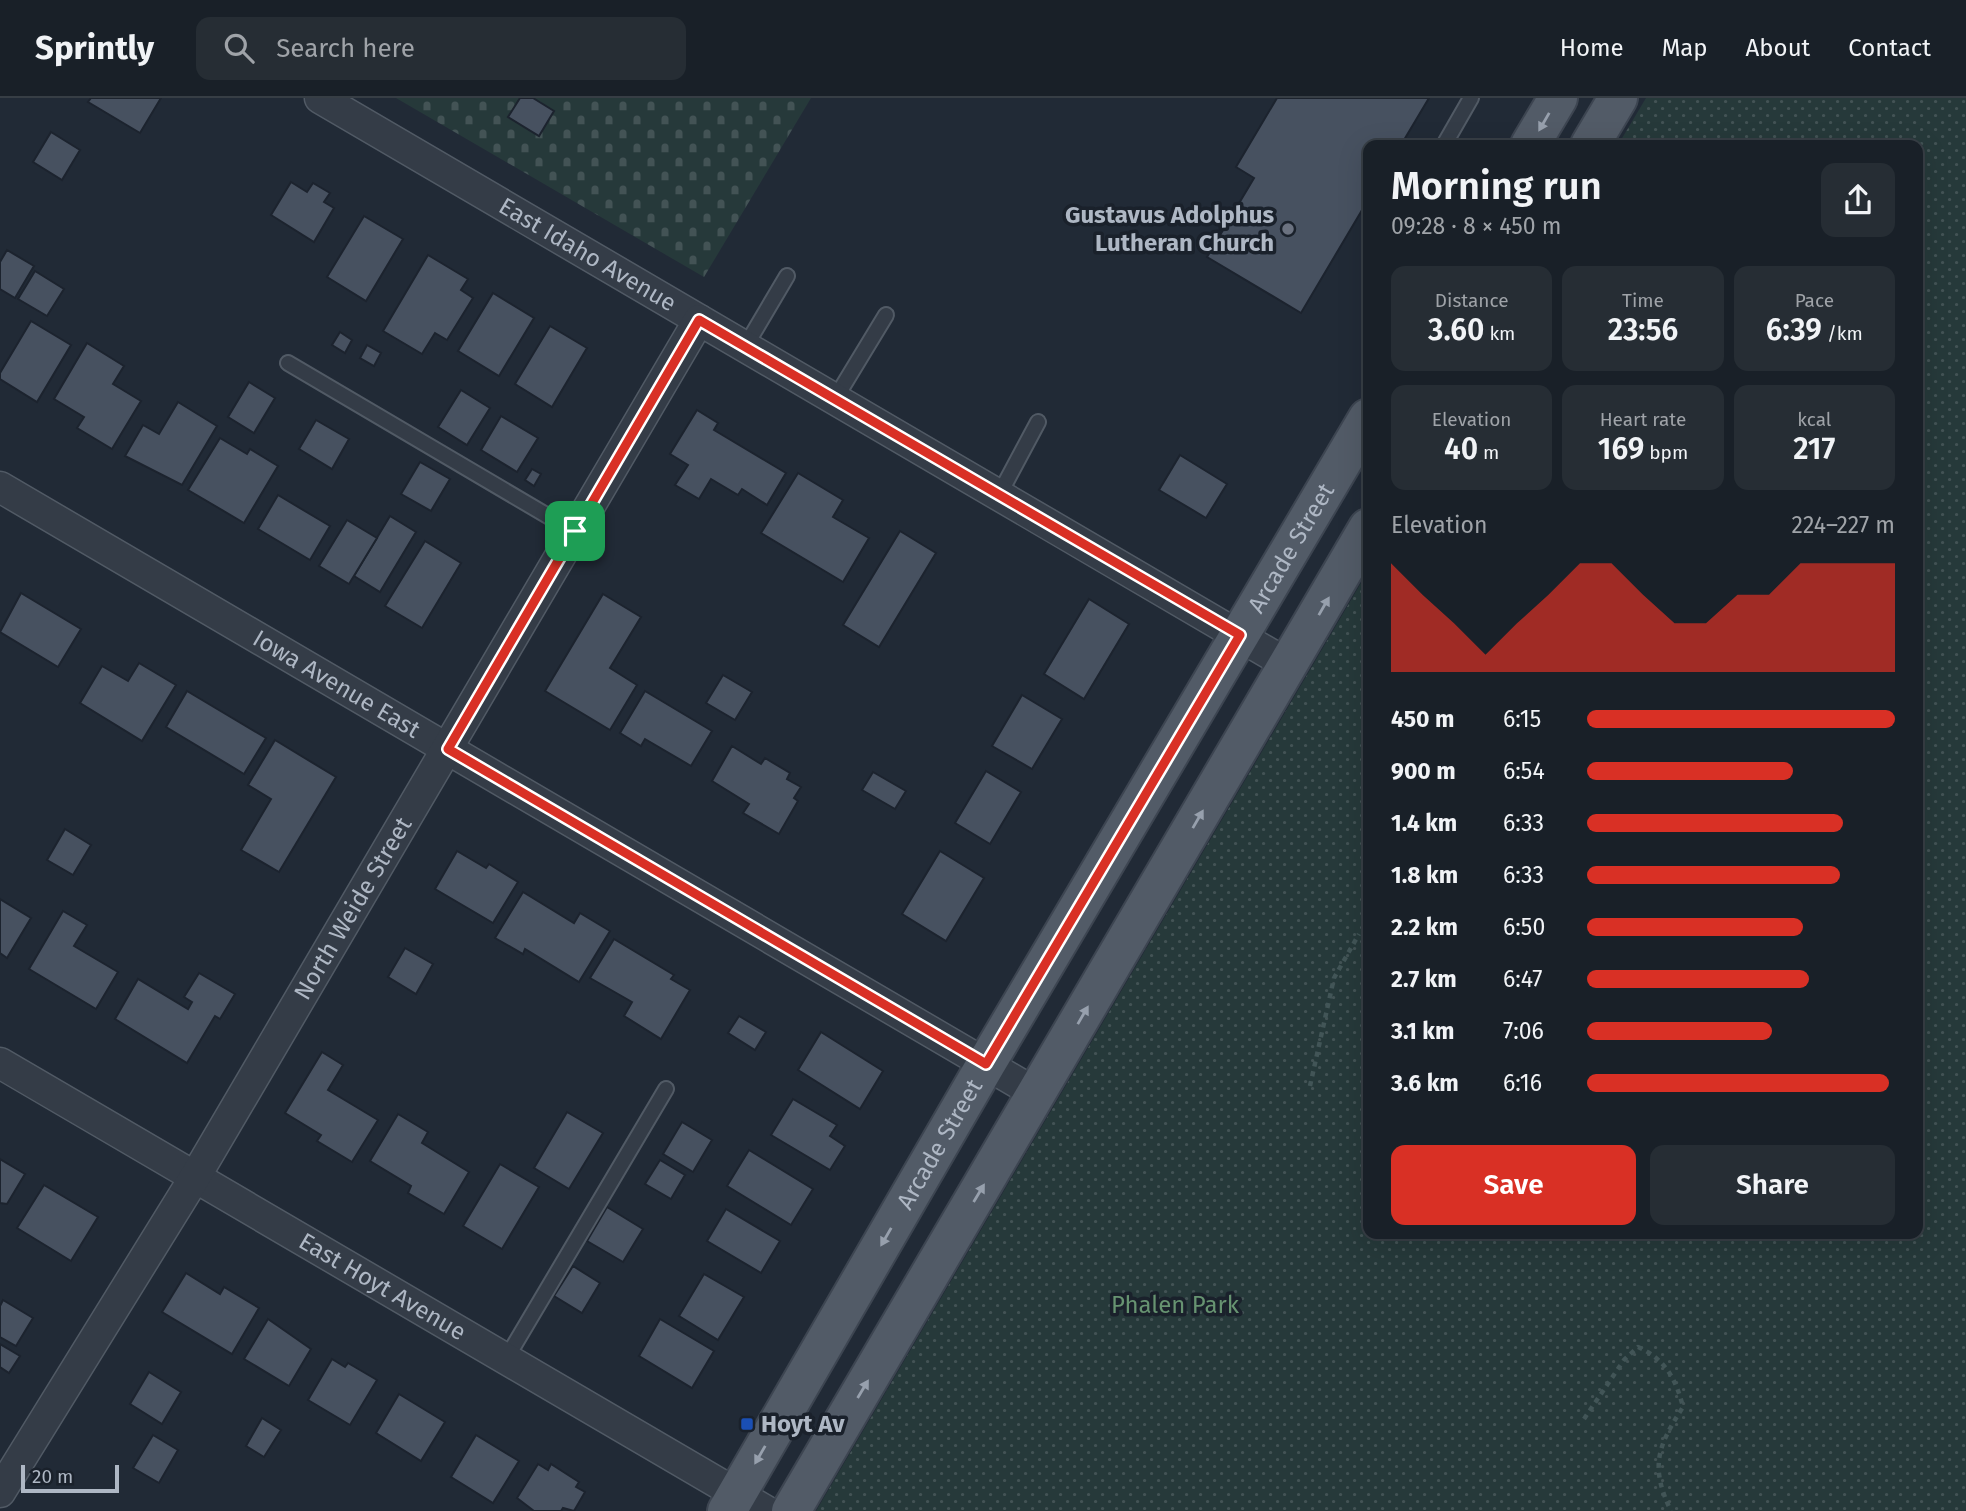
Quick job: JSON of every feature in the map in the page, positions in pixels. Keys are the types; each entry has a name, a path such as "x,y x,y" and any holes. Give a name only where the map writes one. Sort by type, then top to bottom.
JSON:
{"main road":[{"path":"1533,140 1558,98"},
{"path":"1593,140 1618,98"},
{"name":"Arcade Street","path":"743,1505 986,1064 1363,426"},
{"path":"791,1511 1363,537"}],"street":[{"name":"East Idaho Avenue","path":"320,98 1289,665"},
{"name":"North Weide Street","path":"0,1492 195,1177 699,320"},
{"name":"Iowa Avenue East","path":"0,487 1037,1094"},
{"name":"East Hoyt Avenue","path":"0,1063 506,1360 743,1505"}],"lane":[{"path":"1447,140 1471,98"},
{"path":"745,346 787,276"},
{"path":"835,399 886,315"},
{"path":"288,363 575,531"},
{"path":"999,495 1038,422"},
{"path":"506,1360 666,1089"}],"path":[{"path":"1310,1086 1334,978 1359,934"},
{"path":"1584,1419 1624,1360 1638,1348 1656,1355 1677,1383 1683,1407 1664,1436 1657,1460 1659,1487 1671,1511"}],"green space":[{"path":"396,98 811,98 704,277"},
{"name":"Phalen Park","path":"1646,98 1966,98 1966,1511 816,1511 1363,580 1363,1239 1923,1239 1923,140 1621,140"}],"building":[{"path":"91,98 161,98 140,133 88,102"},
{"path":"520,98 533,98 554,111 539,136 508,117"},
{"name":"Gustavus Adolphus Lutheran Church","path":"1277,98 1429,98 1404,140 1363,140 1363,208 1301,313 1207,257 1254,178 1236,167"},
{"path":"51,132 80,150 62,180 33,162"},
{"path":"291,182 307,192 313,183 330,193 324,202 334,208 314,242 271,215"},
{"path":"364,216 403,239 366,301 327,277"},
{"path":"7,250 34,266 15,298 0,289 0,262"},
{"path":"428,255 468,279 461,290 473,298 447,340 435,333 422,354 383,331"},
{"path":"35,271 64,289 47,316 18,299"},
{"path":"493,293 534,318 499,376 458,351"},
{"path":"31,321 71,345 37,402 0,379 0,373"},
{"path":"550,326 587,348 552,407 515,384"},
{"path":"340,332 352,340 345,353 332,345"},
{"path":"87,343 124,366 113,384 141,401 112,449 77,428 84,417 54,399"},
{"path":"367,345 381,353 374,366 360,358"},
{"path":"249,382 275,398 254,433 228,417"},
{"path":"461,390 490,408 467,445 438,427"},
{"path":"178,402 217,426 182,485 125,456 143,425 159,434"},
{"path":"697,410 718,423 714,430 786,473 767,505 742,489 738,495 711,479 699,499 675,485 688,465 670,454"},
{"path":"501,416 538,438 517,472 481,450"},
{"path":"316,420 349,439 332,469 299,449"},
{"path":"220,438 247,454 250,449 278,466 244,523 188,490"},
{"path":"1180,455 1227,484 1206,518 1159,490"},
{"path":"420,462 450,479 431,511 401,494"},
{"path":"532,469 541,474 534,486 525,480"},
{"path":"798,473 843,500 833,517 869,538 843,582 761,533"},
{"path":"278,495 330,526 310,560 258,529"},
{"path":"390,516 416,532 380,592 354,576"},
{"path":"347,520 377,538 349,584 319,566"},
{"path":"900,531 936,553 879,647 843,625"},
{"path":"425,541 461,563 422,628 385,606"},
{"path":"21,593 81,629 58,667 0,632"},
{"path":"603,594 641,617 610,668 637,685 610,730 545,691"},
{"path":"1089,599 1129,624 1084,699 1044,674"},
{"path":"139,663 176,685 142,741 80,703 102,666 128,681"},
{"path":"723,675 752,692 735,720 706,703"},
{"path":"187,691 266,738 244,774 166,727"},
{"path":"645,691 712,731 691,766 645,739 641,746 620,733"},
{"path":"1022,695 1062,719 1032,769 992,746"},
{"path":"275,740 336,777 279,872 241,850 271,799 248,785"},
{"path":"732,746 761,764 765,758 790,773 787,779 801,787 794,798 798,801 779,834 743,813 749,804 712,781"},
{"path":"986,771 1021,792 990,844 955,823"},
{"path":"873,772 906,791 895,809 862,790"},
{"path":"65,829 91,845 73,875 47,860"},
{"path":"457,851 486,868 489,864 518,882 493,923 435,889"},
{"path":"940,851 984,878 946,941 902,914"},
{"path":"523,892 574,923 580,913 610,931 579,982 525,949 523,954 495,938"},
{"path":"0,899 31,918 7,958 0,953"},
{"path":"63,911 87,925 74,946 118,972 96,1009 29,969"},
{"path":"614,939 674,975 671,979 690,990 661,1039 624,1016 632,1002 590,978"},
{"path":"405,948 433,964 416,994 388,977"},
{"path":"199,973 235,994 220,1019 215,1016 187,1063 115,1019 138,979 188,1009 192,1002 184,997"},
{"path":"739,1016 766,1032 755,1050 728,1033"},
{"path":"821,1032 883,1071 860,1109 798,1070"},
{"path":"322,1052 343,1065 328,1090 378,1120 352,1162 317,1141 321,1135 285,1113"},
{"path":"793,1099 837,1125 830,1136 845,1146 830,1170 771,1135"},
{"path":"567,1112 603,1133 569,1189 534,1168"},
{"path":"398,1114 428,1132 422,1143 469,1172 444,1214 408,1193 411,1186 370,1161"},
{"path":"682,1122 712,1140 693,1172 663,1154"},
{"path":"749,1150 813,1189 791,1225 727,1186"},
{"path":"0,1159 25,1174 7,1204 0,1203"},
{"path":"660,1160 685,1175 671,1199 645,1184"},
{"path":"500,1164 539,1187 502,1249 463,1226"},
{"path":"44,1185 98,1217 71,1261 17,1228"},
{"path":"607,1207 643,1229 623,1262 587,1241"},
{"path":"726,1209 780,1241 761,1273 707,1241"},
{"path":"573,1266 600,1283 582,1313 554,1296"},
{"path":"186,1273 220,1294 224,1287 259,1308 232,1354 162,1312"},
{"path":"704,1274 744,1297 718,1340 679,1316"},
{"path":"3,1300 33,1318 16,1346 0,1337 0,1306"},
{"path":"268,1319 311,1349 289,1386 244,1359"},
{"path":"660,1319 714,1351 692,1388 639,1356"},
{"path":"0,1344 20,1356 9,1373 0,1367"},
{"path":"332,1359 345,1367 348,1363 377,1380 350,1425 308,1400"},
{"path":"149,1372 181,1392 162,1424 130,1404"},
{"path":"399,1394 445,1422 421,1461 376,1433"},
{"path":"262,1418 281,1430 264,1457 246,1446"},
{"path":"153,1435 178,1450 159,1483 133,1468"},
{"path":"476,1435 519,1461 493,1503 451,1477"},
{"path":"538,1464 548,1470 551,1464 579,1482 576,1487 585,1492 574,1511 563,1508 561,1511 534,1511 517,1498"}],"place":[{"name":"Gustavus Adolphus Lutheran Church","path":"1288,229"},
{"name":"Hoyt Av","path":"747,1424"}],"route":[{"path":"699,320 1240,635 986,1064 448,749 575,531 699,320"}]}
